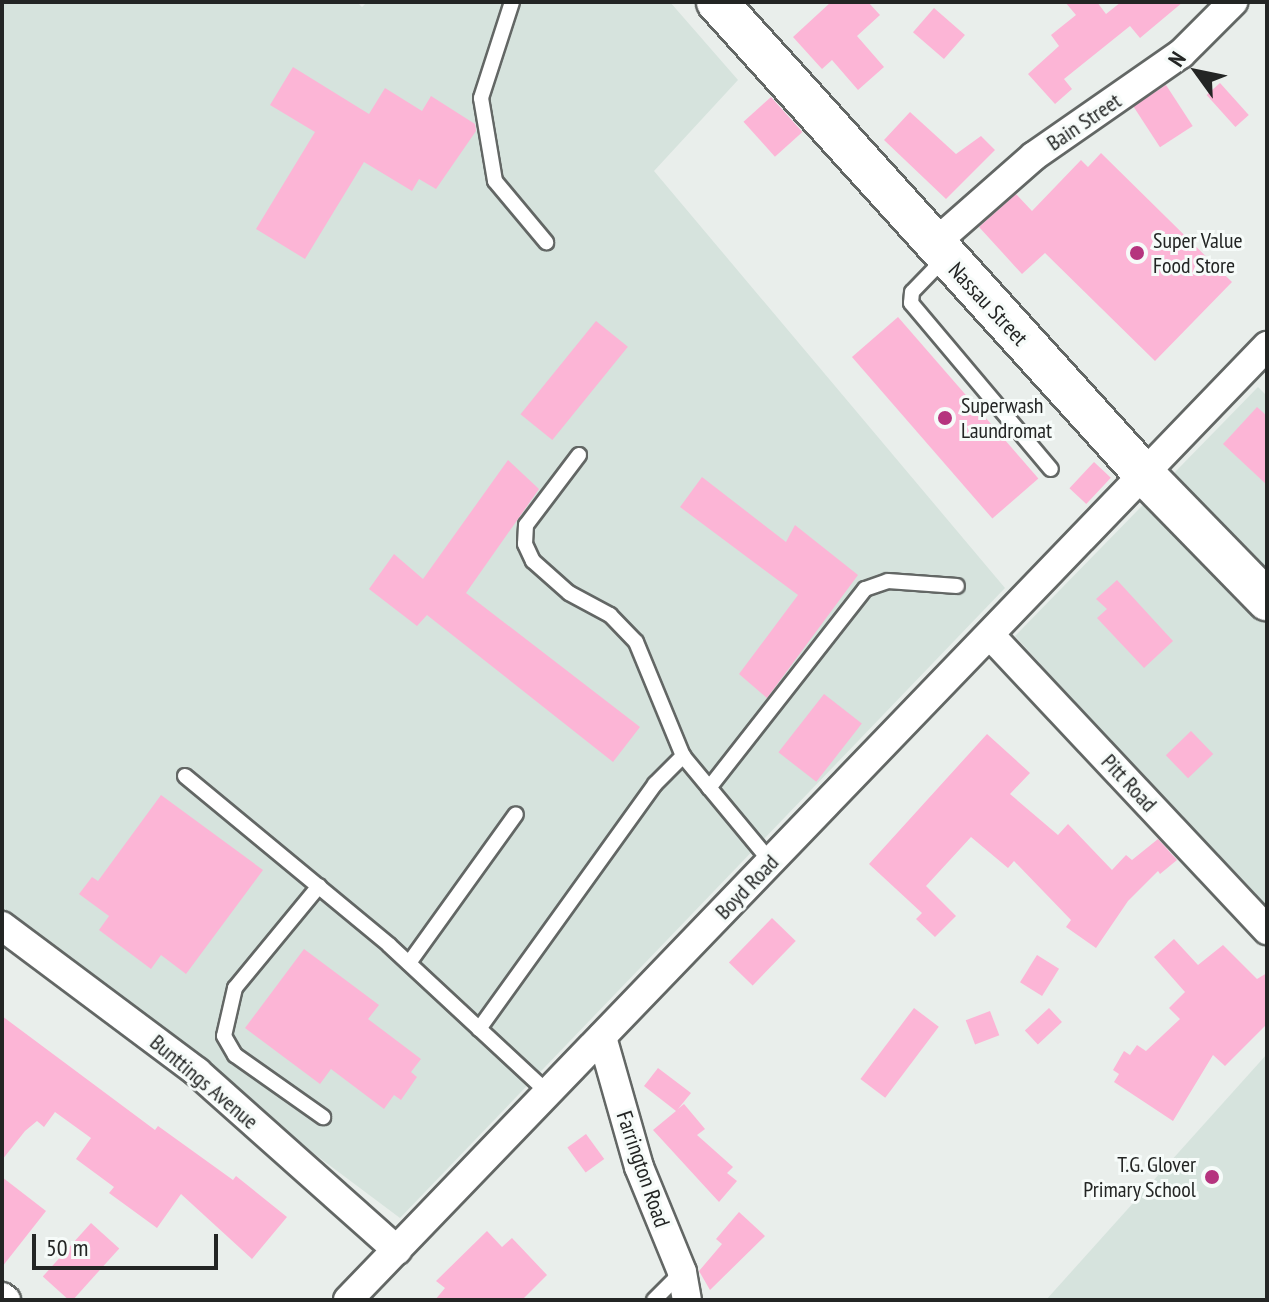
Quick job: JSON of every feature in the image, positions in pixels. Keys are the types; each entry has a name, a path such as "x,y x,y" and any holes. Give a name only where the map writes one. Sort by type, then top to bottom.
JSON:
{"main road":[{"name":"Nassau Street","path":"717,2 1145,475 1267,600"}],"street":[{"name":"Bain Street","path":"940,250 1034,156 1181,54 1233,2"},
{"name":"Boyd Road","path":"348,1300 1267,346"},
{"name":"Pitt Road","path":"990,635 1267,930"},
{"name":"Bunttings Avenue","path":"2,926 197,1072 397,1250"},
{"name":"Farrington Road","path":"602,1037 639,1167 684,1286"}],"lane":[{"path":"512,2 481,98 495,181 546,242"},
{"path":"940,250 912,292 911,303 1051,469"},
{"path":"579,455 526,525 525,544 533,561 569,593 610,615 636,642 683,756 771,862"},
{"path":"709,788 865,589 888,581 957,586"},
{"path":"479,1029 655,784 683,756"},
{"path":"185,776 409,963 548,1093"},
{"path":"409,963 516,814"},
{"path":"319,886 235,988 224,1036 235,1055 323,1117"},
{"path":"654,1300 684,1286"}],"shaded area":[{"path":"2,2 357,2 362,7 367,2 670,2 738,80 654,171 1005,588 400,1218 2,920"},
{"path":"1258,387 1267,396 1267,914 1015,636"},
{"name":"T.G. Glover Primary School","path":"1267,1054 1267,1300 1046,1300"}],"building":[{"path":"831,2 868,2 880,15 857,36 884,67 858,90 832,60 822,69 793,37"},
{"path":"1065,2 1097,2 1106,14 1121,2 1183,2 1140,38 1130,26 1064,79 1072,89 1055,104 1028,74 1059,46 1051,35 1076,15"},
{"path":"934,8 965,35 944,59 913,32"},
{"path":"293,67 369,114 385,88 422,111 431,96 475,124 476,131 436,189 419,179 412,191 364,162 305,259 256,229 315,132 270,105"},
{"path":"1220,83 1249,115 1235,127 1207,95"},
{"path":"1166,85 1193,126 1160,147 1133,106"},
{"path":"771,97 802,132 775,157 744,122"},
{"path":"910,112 956,154 981,136 995,150 946,199 884,140"},
{"name":"Super Value Food Store","path":"1101,153 1232,282 1155,361 1045,253 1022,274 979,227 1016,194 1032,211 1081,160 1088,167"},
{"name":"Superwash Laundromat","path":"898,317 1038,479 992,519 852,357"},
{"path":"596,321 628,347 552,440 520,414"},
{"path":"1257,407 1267,416 1267,485 1223,444"},
{"path":"508,460 539,489 466,593 640,727 613,762 427,615 417,626 369,589 394,554 423,579"},
{"path":"1094,462 1111,478 1086,504 1069,488"},
{"path":"702,477 786,542 795,525 858,575 767,698 739,674 798,595 680,507"},
{"path":"1117,580 1173,641 1144,668 1097,618 1107,609 1096,599"},
{"path":"824,694 862,724 816,782 778,752"},
{"path":"1191,731 1213,754 1188,778 1166,755"},
{"path":"987,734 1030,773 1010,794 1058,835 1068,824 1112,870 1126,855 1132,860 1158,839 1177,860 1160,874 1158,871 1128,901 1096,948 1066,927 1071,920 1014,861 1008,868 971,837 926,886 956,916 935,937 916,919 922,913 869,864"},
{"path":"161,795 263,870 186,974 161,955 151,969 99,930 109,916 79,894 92,877 98,881"},
{"path":"772,918 796,941 753,986 729,963"},
{"path":"1174,939 1198,965 1223,945 1257,979 1267,973 1267,1024 1225,1066 1213,1055 1173,1121 1114,1082 1119,1074 1113,1070 1124,1051 1130,1055 1137,1045 1146,1051 1180,1019 1169,1008 1185,992 1154,957"},
{"path":"304,949 379,1005 368,1019 421,1059 411,1072 417,1077 401,1100 394,1095 384,1109 331,1069 320,1084 245,1028"},
{"path":"1037,955 1059,969 1042,996 1020,982"},
{"path":"914,1008 939,1027 885,1098 860,1079"},
{"path":"1049,1008 1062,1022 1038,1044 1025,1031"},
{"path":"990,1011 999,1035 975,1045 966,1020"},
{"path":"2,1016 155,1130 158,1126 233,1180 236,1176 287,1217 252,1259 181,1194 157,1228 109,1193 114,1187 76,1159 91,1138 55,1112 44,1127 37,1121 25,1131 2,1160"},
{"path":"658,1068 691,1093 678,1109 684,1104 705,1129 697,1135 733,1167 727,1173 737,1181 719,1202 653,1130 676,1111 644,1086"},
{"path":"586,1134 604,1159 586,1173 567,1148"},
{"path":"2,1177 46,1211 2,1267"},
{"path":"739,1212 765,1236 710,1290 699,1271 722,1244 716,1239"},
{"path":"91,1223 119,1248 73,1300 43,1277"},
{"path":"487,1231 502,1247 512,1238 547,1275 522,1300 435,1300 445,1288 436,1281"}],"place":[{"name":"Super Value Food Store","path":"1137,253"},
{"name":"Superwash Laundromat","path":"945,418"},
{"name":"T.G. Glover Primary School","path":"1212,1177"}]}
